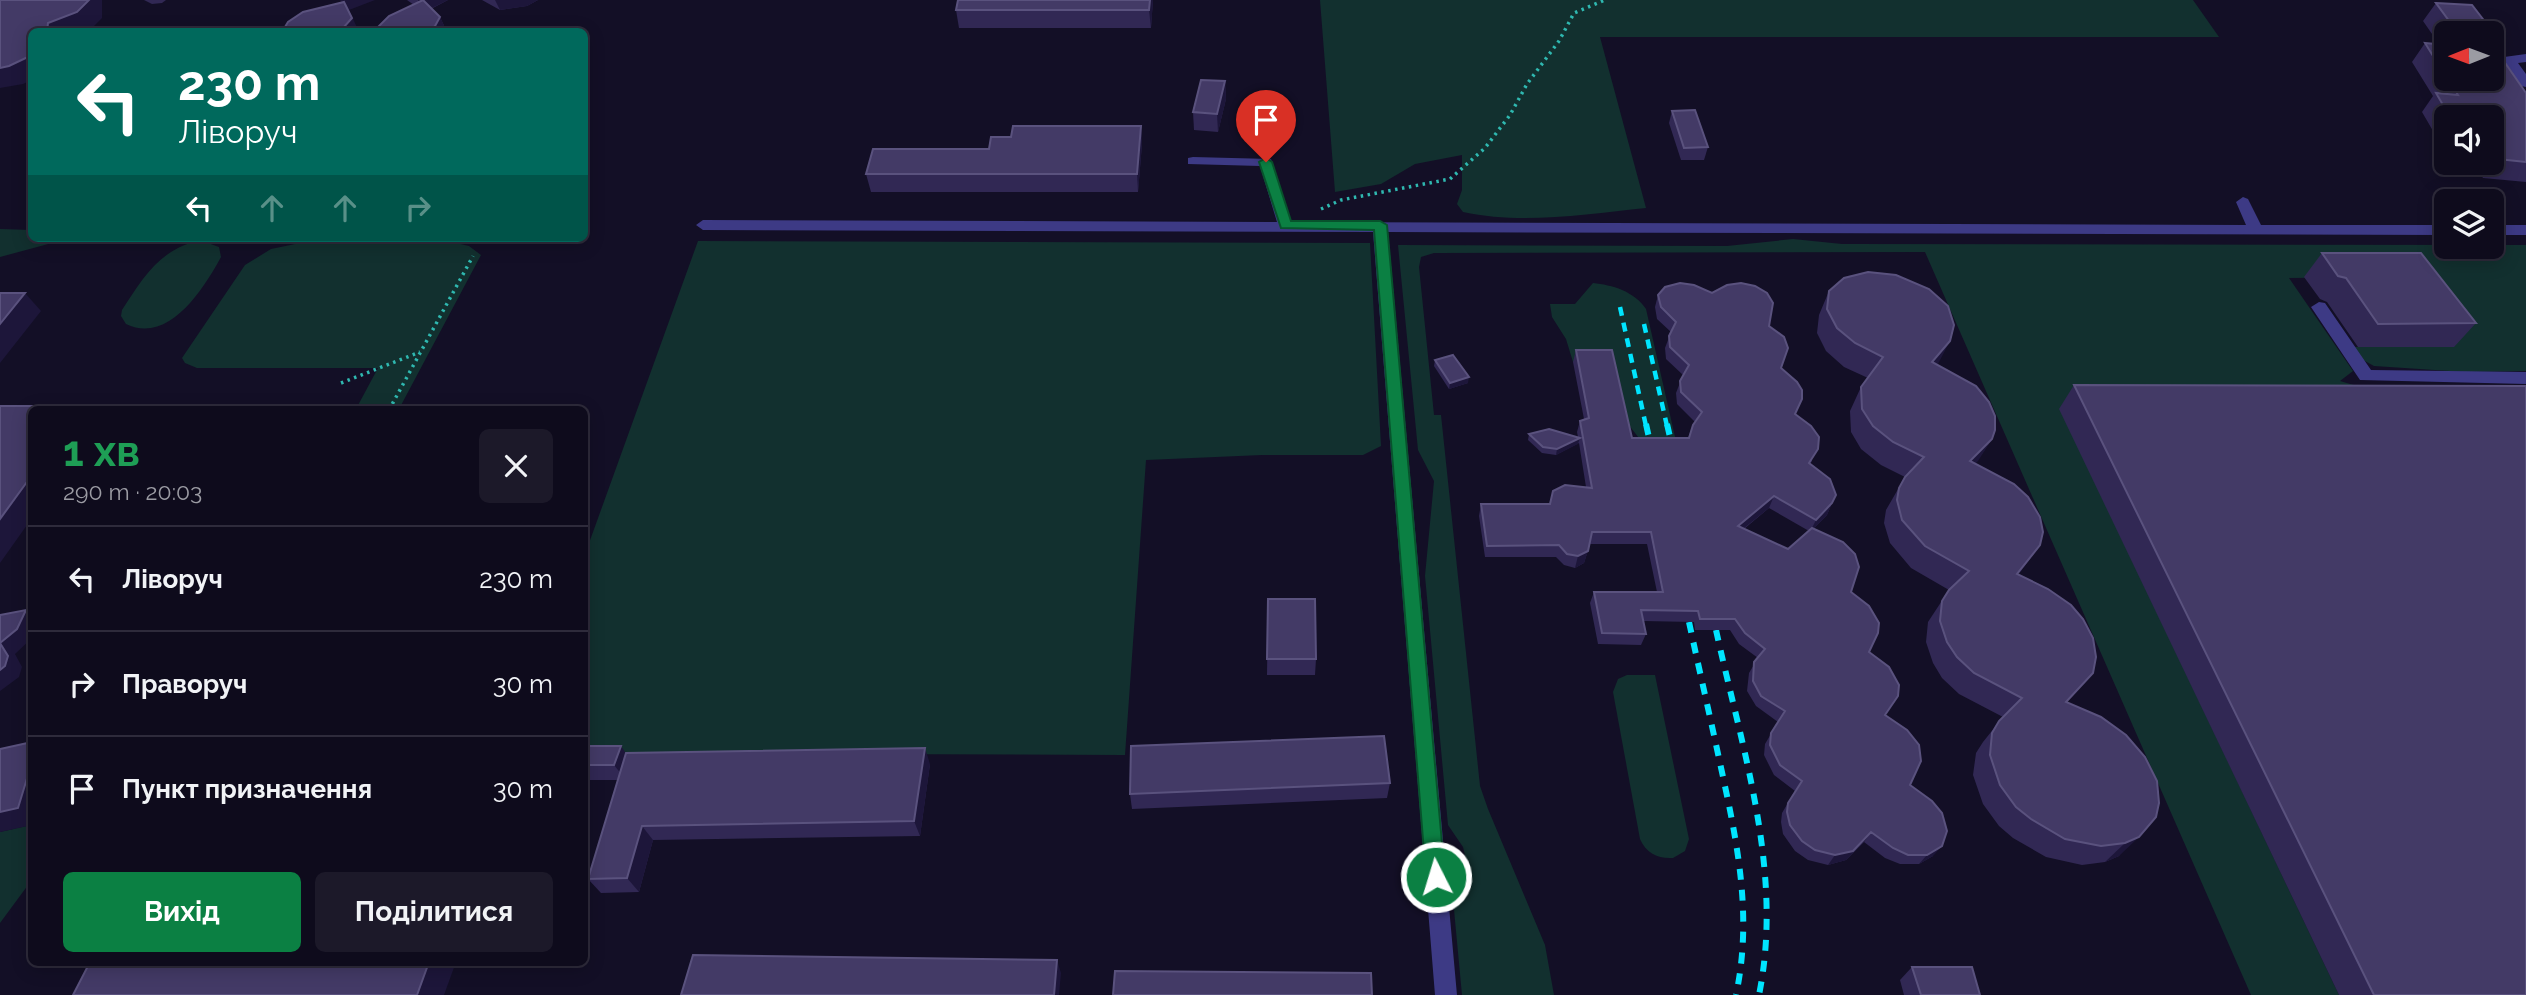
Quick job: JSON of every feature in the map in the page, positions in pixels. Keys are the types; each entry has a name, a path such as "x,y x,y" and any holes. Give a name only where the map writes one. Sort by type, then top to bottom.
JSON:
{"street":[{"path":"2526,58 2509,60 2526,83"},
{"path":"1193,161 1266,162 1285,225"},
{"path":"2243,202 2256,230"},
{"path":"703,225 2434,230"},
{"path":"1380,225 1446,995"},
{"path":"2504,230 2526,230"},
{"path":"2319,307 2366,376 2526,378"}],"path":[{"path":"1318,210 1340,200 1450,179 1485,148 1506,121 1527,84 1559,41 1574,13 1605,0"},
{"path":"391,406 473,256"},
{"path":"341,383 421,352"}],"green space":[{"path":"1320,0 2193,0 2219,37 1600,37 1646,208 1554,217 1508,218 1463,212 1457,204 1462,190 1462,155 1415,164 1381,184 1335,192"},
{"path":"0,229 28,230 28,242 54,242 52,243 0,257"},
{"path":"1793,239 1842,244 2434,245 2434,259 2504,259 2504,245 2526,245 2526,371 2465,372 2374,366 2363,360 2352,347 2453,347 2402,277 2289,278 2353,371 2340,381 2357,386 2526,385 2526,409 2060,409 2339,995 2251,995 1925,252 1434,253 1421,257 1419,267 1434,415 1441,415 1480,786 1545,945 1554,995 1462,995 1453,899 1469,872 1463,847 1448,825 1425,576 1434,481 1418,450 1398,245 1727,246"},
{"path":"698,241 1370,243 1381,446 1363,455 1262,455 1146,460 1125,755 588,753 588,546"},
{"path":"195,242 219,247 221,257 195,297 183,310 157,327 142,328 126,324 121,316 122,310 152,268 171,252"},
{"path":"305,242 452,242 469,246 481,255 401,406 358,406 378,368 197,368 185,363 182,358 245,265 271,249"},
{"path":"1593,283 1622,290 1646,309 1678,450 1653,456 1621,415 1609,362 1573,362 1566,339 1552,317 1550,304 1575,304"},
{"path":"1627,675 1655,675 1689,839 1685,851 1673,858 1653,854 1640,839 1613,692 1618,679"},
{"path":"28,826 28,885 0,923 0,832"}],"building":[{"path":"0,0 89,0 77,12 48,23 47,28 28,28 28,57 0,68"},
{"path":"423,0 440,17 432,28 377,28 389,16"},
{"path":"958,0 1150,0 1149,10 956,10"},
{"path":"344,2 352,18 342,28 284,28 288,22 303,12"},
{"path":"2436,3 2472,5 2484,21 2449,21"},
{"path":"2425,43 2434,44 2434,58"},
{"path":"2504,61 2526,93 2526,162 2504,160 2504,105 2443,105 2436,93 2458,95 2456,91 2504,91"},
{"path":"1201,80 1225,81 1217,114 1193,112"},
{"path":"1695,110 1708,147 1684,148 1672,111"},
{"path":"1013,126 1141,126 1137,174 866,174 873,149 989,149 991,137 1011,137"},
{"path":"2322,253 2421,253 2476,323 2378,324 2346,278 2338,276"},
{"path":"1868,272 1896,275 1929,289 1948,306 1954,325 1950,341 1932,362 1976,386 1989,402 1995,416 1992,439 1970,461 2014,484 2028,497 2040,517 2043,532 2040,545 2017,574 2048,589 2071,605 2083,619 2093,638 2096,657 2093,673 2066,702 2101,717 2126,735 2145,757 2157,781 2159,803 2156,817 2139,837 2125,843 2101,846 2065,839 2016,807 2000,785 1990,755 1992,733 1999,721 2022,698 1974,673 1957,657 1947,642 1940,621 1942,601 1949,590 1969,571 1925,546 1902,520 1897,500 1899,488 1905,477 1924,457 1893,442 1873,426 1862,409 1861,387 1883,357 1855,343 1837,328 1827,309 1829,291 1844,278"},
{"path":"1680,283 1694,285 1712,293 1727,285 1741,283 1755,286 1767,293 1773,303 1769,326 1784,337 1788,348 1781,368 1802,390 1802,399 1795,414 1811,426 1819,437 1818,449 1809,463 1830,479 1836,495 1816,520 1774,496 1738,526 1788,549 1812,528 1843,542 1855,554 1859,567 1851,592 1869,606 1879,623 1878,633 1869,652 1889,667 1899,685 1898,696 1885,715 1907,730 1919,745 1921,761 1910,785 1932,801 1942,813 1947,831 1942,846 1927,855 1908,855 1871,832 1853,851 1835,855 1815,850 1802,841 1790,825 1787,812 1788,803 1802,781 1780,765 1770,745 1771,733 1785,711 1761,696 1753,681 1754,662 1765,649 1745,633 1735,619 1700,619 1698,611 1641,610 1646,634 1602,633 1594,592 1663,592 1651,532 1592,532 1588,551 1578,556 1567,554 1559,545 1487,546 1481,504 1550,504 1553,491 1565,485 1592,488 1580,421 1589,418 1576,350 1612,350 1632,438 1689,438 1693,425 1702,412 1681,392 1680,381 1689,365 1670,347 1669,336 1676,322 1661,307 1658,295 1665,287"},
{"path":"0,293 25,293 0,324"},
{"path":"1453,355 1469,377 1450,383 1435,360"},
{"path":"2074,385 2526,386 2526,995 2374,995"},
{"path":"0,406 28,406 28,480 0,519"},
{"path":"1549,429 1580,438 1557,449 1543,447 1529,434"},
{"path":"1268,599 1315,599 1316,659 1267,659"},
{"path":"26,610 17,629 0,643 0,615"},
{"path":"0,643 8,656 5,666 0,670"},
{"path":"1384,736 1390,783 1130,794 1131,746"},
{"path":"28,743 28,775 18,808 0,812 0,749"},
{"path":"588,746 621,746 614,765 588,765"},
{"path":"925,748 914,821 642,826 627,878 588,879 626,753"},
{"path":"693,955 1057,960 1054,995 681,995"},
{"path":"88,966 428,966 417,995 73,995"},
{"path":"1912,967 1972,967 1980,995 1921,995"},
{"path":"1115,971 1371,973 1372,995 1113,995"}],"railway":[{"path":"1620,307 1646,426"},
{"path":"1644,324 1667,426"},
{"path":"1646,424 1653,456"},
{"path":"1667,424 1673,450"},
{"path":"1689,622 1726,792 1741,878 1743,936 1736,995"},
{"path":"1716,630 1748,765 1763,857 1765,949 1759,995"}],"route":[{"path":"1266,162 1285,225 1380,225 1436,877"}]}
